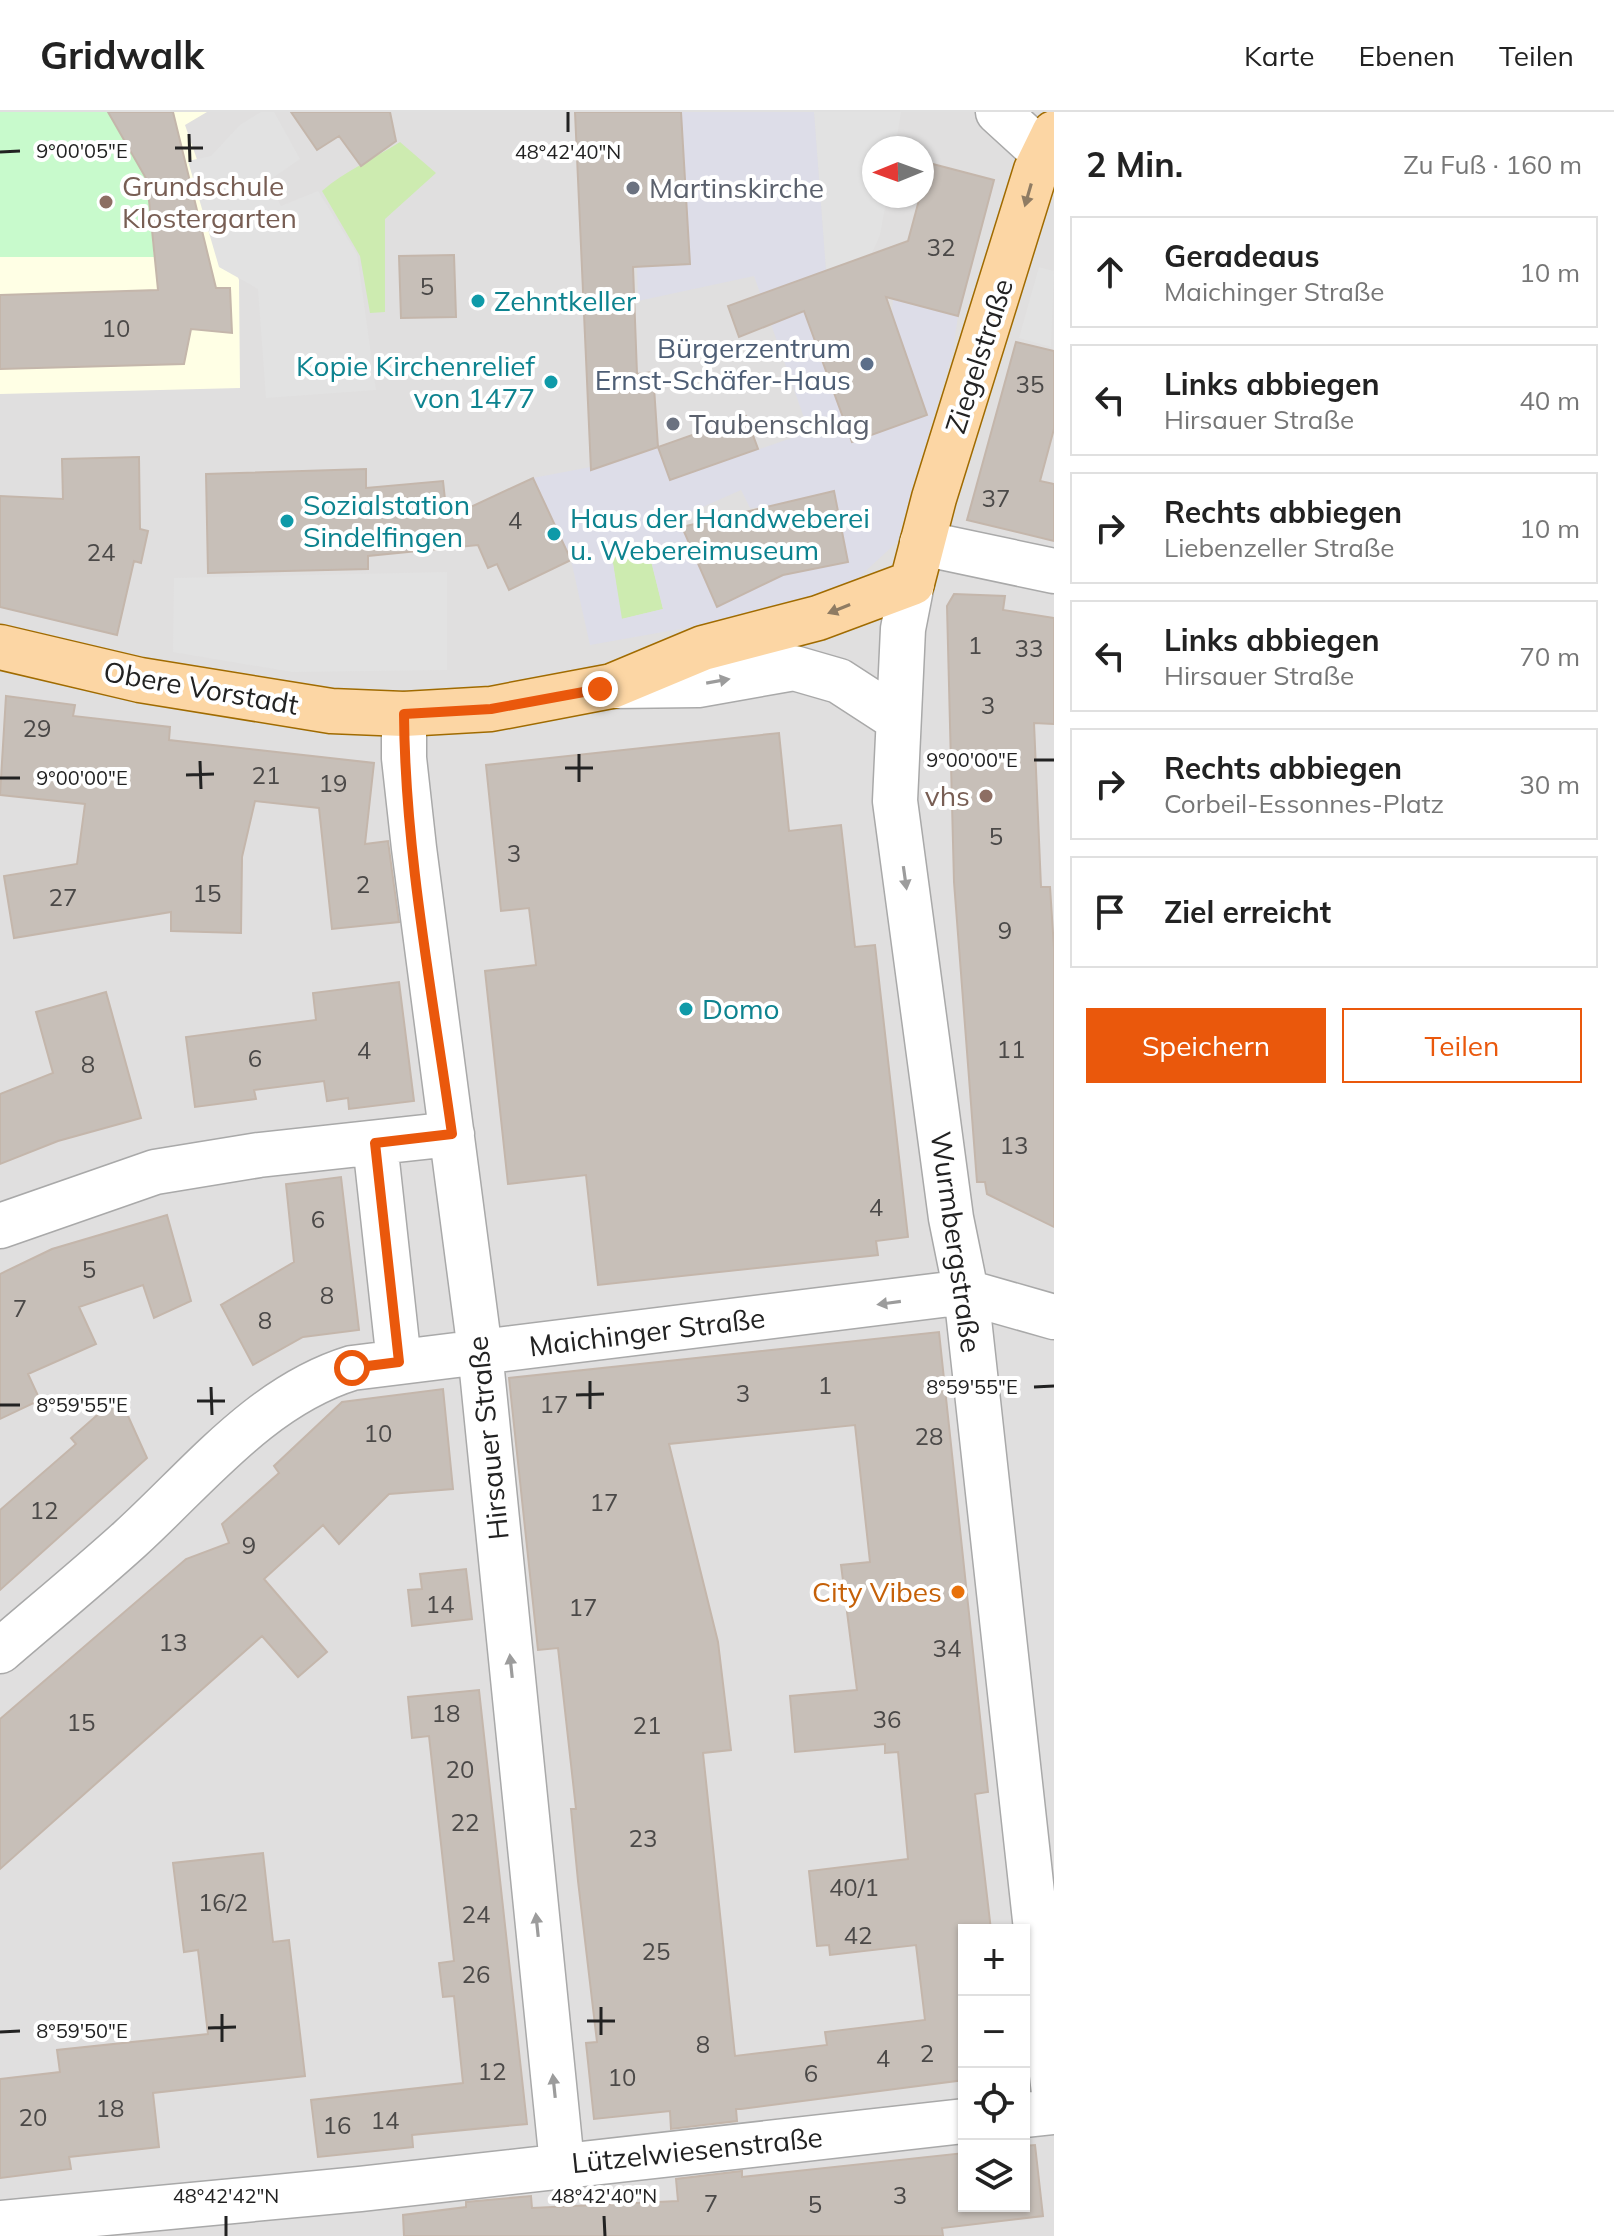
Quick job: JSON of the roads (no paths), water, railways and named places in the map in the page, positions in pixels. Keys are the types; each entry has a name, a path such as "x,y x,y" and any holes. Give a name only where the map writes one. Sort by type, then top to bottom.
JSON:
{"main road":[{"name":"Ziegelstraße","path":"917,563 1048,143"},
{"name":"Obere Vorstadt","path":"0,647 237,698 331,711 404,714 491,709 612,686 703,648 818,618 917,563"}],"street":[{"path":"998,112 1048,143"},
{"path":"917,563 1054,571"},
{"name":"Wurmbergstraße","path":"917,563 903,629 896,718 895,801 951,1218 966,1292 1051,2033 1054,2093"},
{"path":"612,686 698,685 794,668 839,681 896,718"},
{"name":"Hirsauer Straße","path":"404,714 404,758 412,833 480,1351 562,2164"},
{"path":"0,1226 54,1204 155,1172 259,1155 452,1134"},
{"path":"375,1143 399,1362"},
{"path":"966,1292 1054,1317"},
{"name":"Maichinger Straße","path":"0,1651 289,1395 320,1378 352,1368 966,1292"},
{"path":"1030,2114 1054,2112"},
{"name":"Lützelwiesenstraße","path":"0,2223 360,2189 958,2122"}],"place":[{"name":"Martinskirche","path":"633,188"},
{"name":"Grundschule Klostergarten","path":"106,202"},
{"name":"Zehntkeller","path":"478,301"},
{"name":"Bürgerzentrum Ernst-Schäfer-Haus","path":"867,364"},
{"name":"Kopie Kirchenrelief von 1477","path":"551,382"},
{"name":"Taubenschlag","path":"673,424"},
{"name":"Sozialstation Sindelfingen","path":"287,521"},
{"name":"Haus der Handweberei u. Webereimuseum","path":"554,534"},
{"name":"vhs","path":"986,796"},
{"name":"Domo","path":"686,1009"},
{"name":"City Vibes","path":"958,1592"}]}
